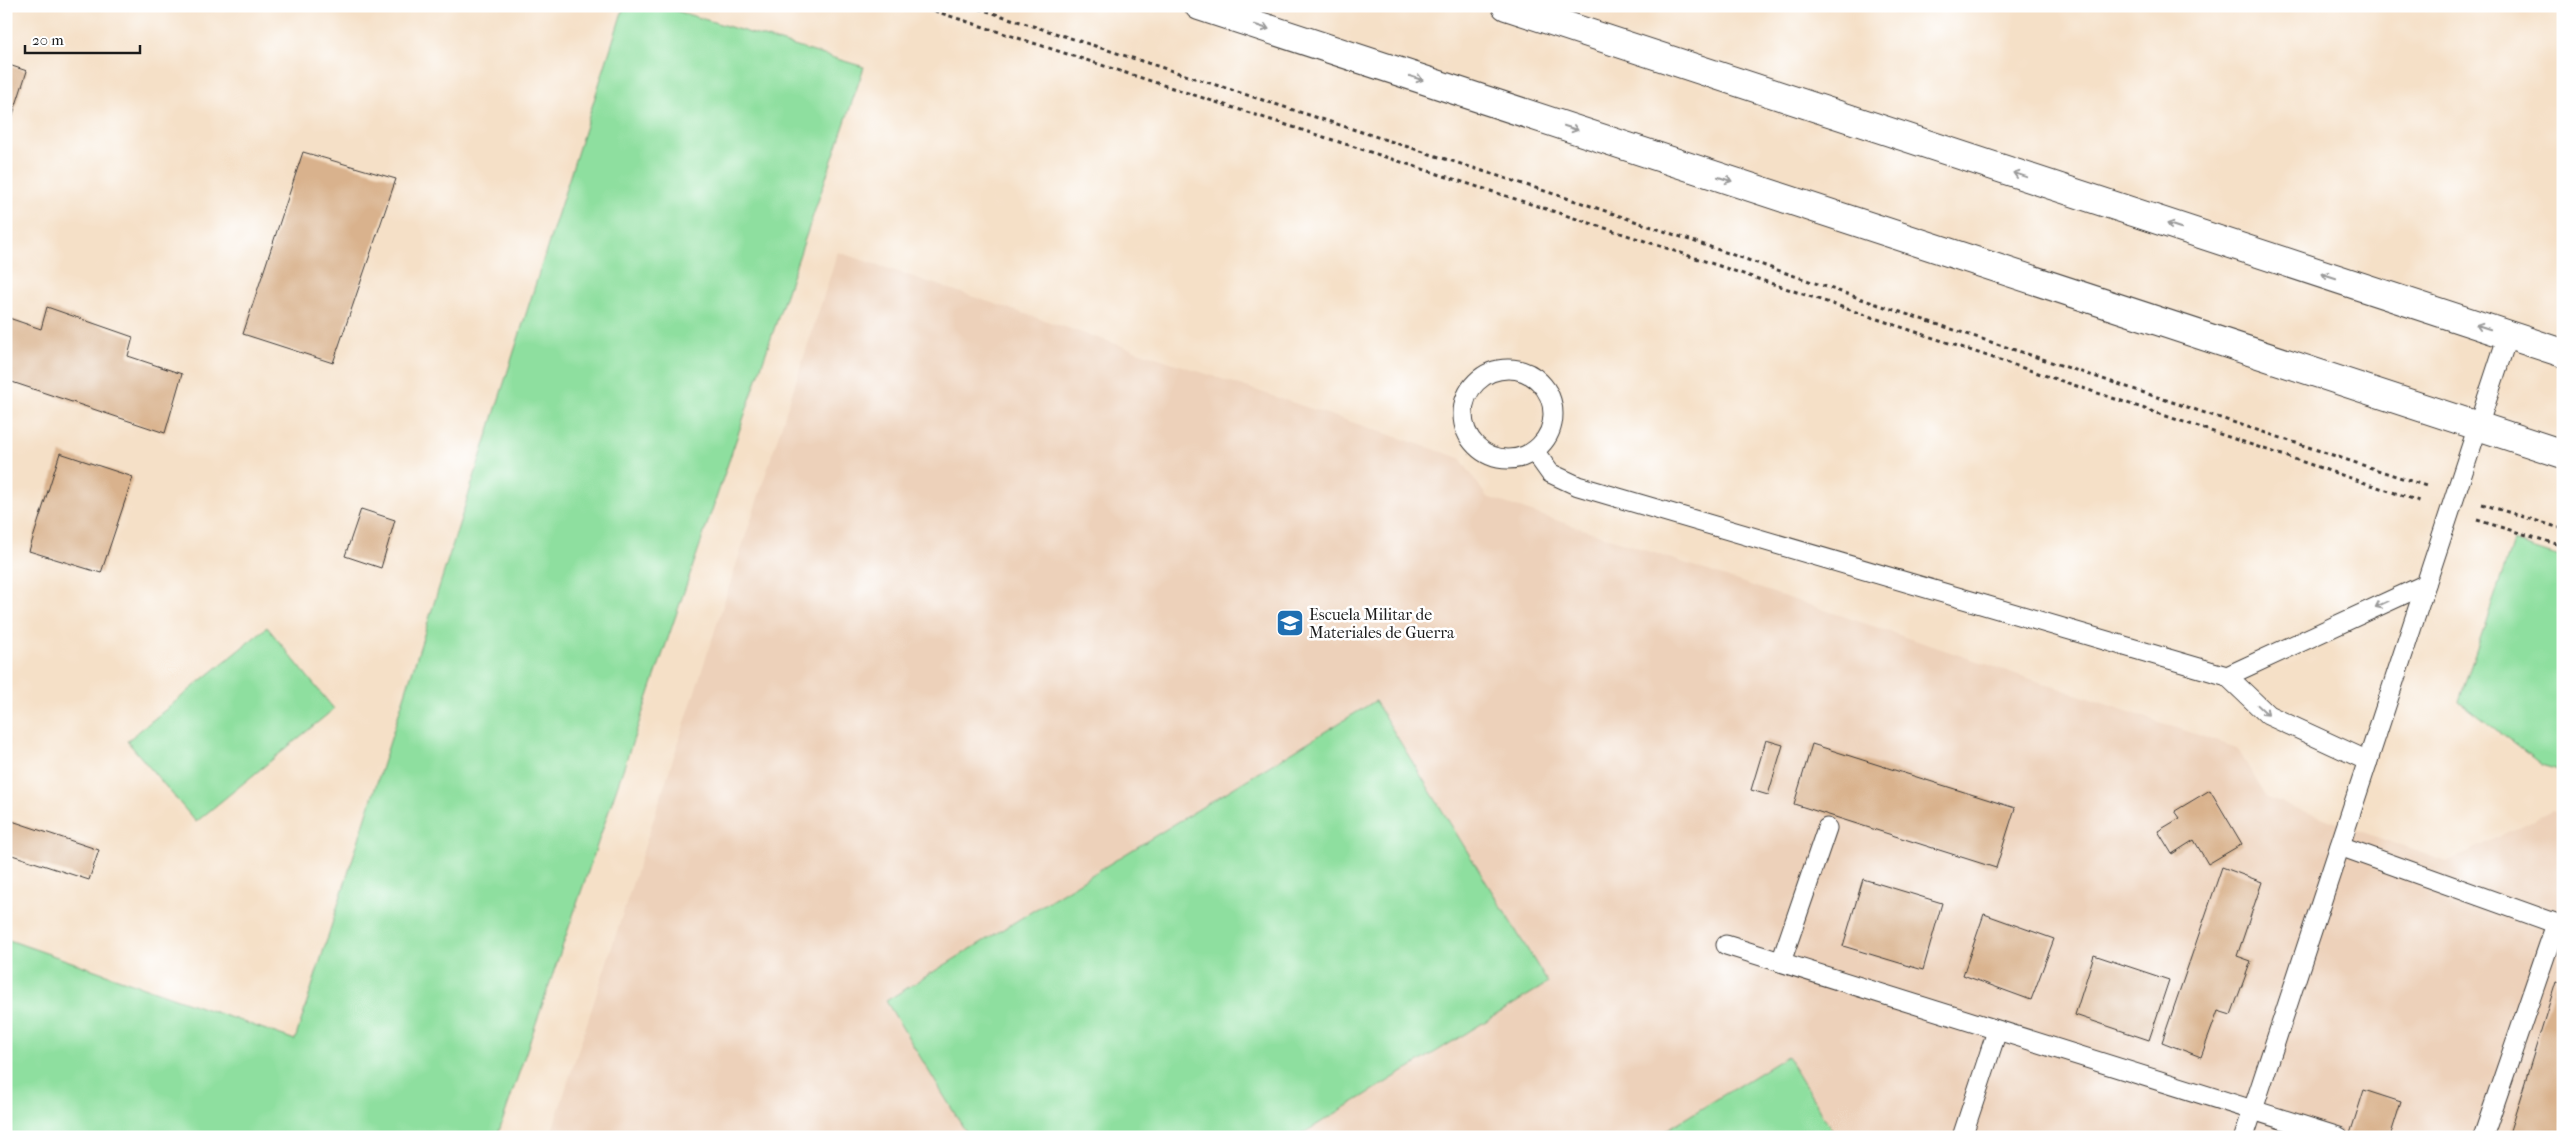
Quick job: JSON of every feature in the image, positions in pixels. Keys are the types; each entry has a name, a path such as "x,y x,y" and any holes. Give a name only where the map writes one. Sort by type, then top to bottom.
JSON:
{"street":[{"path":"1199,6 2563,454"},
{"path":"1506,6 2563,353"}],"lane":[{"path":"2244,1137 2508,335"},
{"path":"1510,369 1530,374 1542,383 1550,395 1554,410 1553,426 1546,441 1535,452 1521,459 1505,460 1490,456 1477,448 1468,435 1463,421 1466,400 1477,381 1488,373 1510,369"},
{"path":"1535,452 1550,473 1578,486 2228,676 2268,715 2368,761"},
{"path":"2228,676 2426,584"},
{"path":"1781,962 1827,828"},
{"path":"2340,846 2559,925 2483,1137"},
{"path":"1726,946 2339,1137"},
{"path":"1962,1137 1997,1031"}],"path":[{"path":"919,6 2453,503 2563,529"},
{"path":"972,6 1585,204 2453,503 2563,546"}],"shaded area":[{"name":"Escuela Militar de Materiales de Guerra","path":"838,252 1460,458 1487,497 2237,748 2267,798 2447,862 2552,811 2563,815 2563,1137 550,1137"}],"green space":[{"path":"624,6 660,6 864,67 497,1137 6,1137 6,939 295,1040"},
{"path":"2513,542 2563,558 2563,771 2542,765 2459,701"},
{"path":"267,627 334,709 196,822 127,741"},
{"path":"1375,701 1548,983 1297,1137 969,1137 886,1001"},
{"path":"1787,1056 1836,1137 1655,1137"}],"building":[{"path":"6,64 27,71 7,133 6,133"},
{"path":"303,152 396,179 333,363 243,334"},
{"path":"47,307 133,337 128,356 182,374 165,433 6,380 6,317 41,329"},
{"path":"60,453 133,477 101,573 29,551"},
{"path":"361,509 395,520 381,568 345,556"},
{"path":"1766,740 1783,745 1768,795 1751,790"},
{"path":"1812,744 2015,808 1996,868 1794,804"},
{"path":"2210,790 2242,844 2208,864 2194,840 2172,854 2158,831 2180,818 2175,811"},
{"path":"6,819 99,850 89,880 6,853"},
{"path":"2222,867 2262,882 2237,956 2251,961 2231,1015 2218,1011 2201,1057 2162,1042"},
{"path":"1863,879 1942,903 1923,970 1843,946"},
{"path":"1984,914 2054,939 2031,1000 1963,975"},
{"path":"2094,955 2169,980 2149,1040 2075,1015"},
{"path":"2556,982 2563,984 2563,1137 2508,1137"},
{"path":"2364,1090 2401,1102 2390,1137 2359,1137 2350,1134"}],"place":[{"name":"Escuela Militar de Materiales de Guerra","path":"1290,623"}]}
